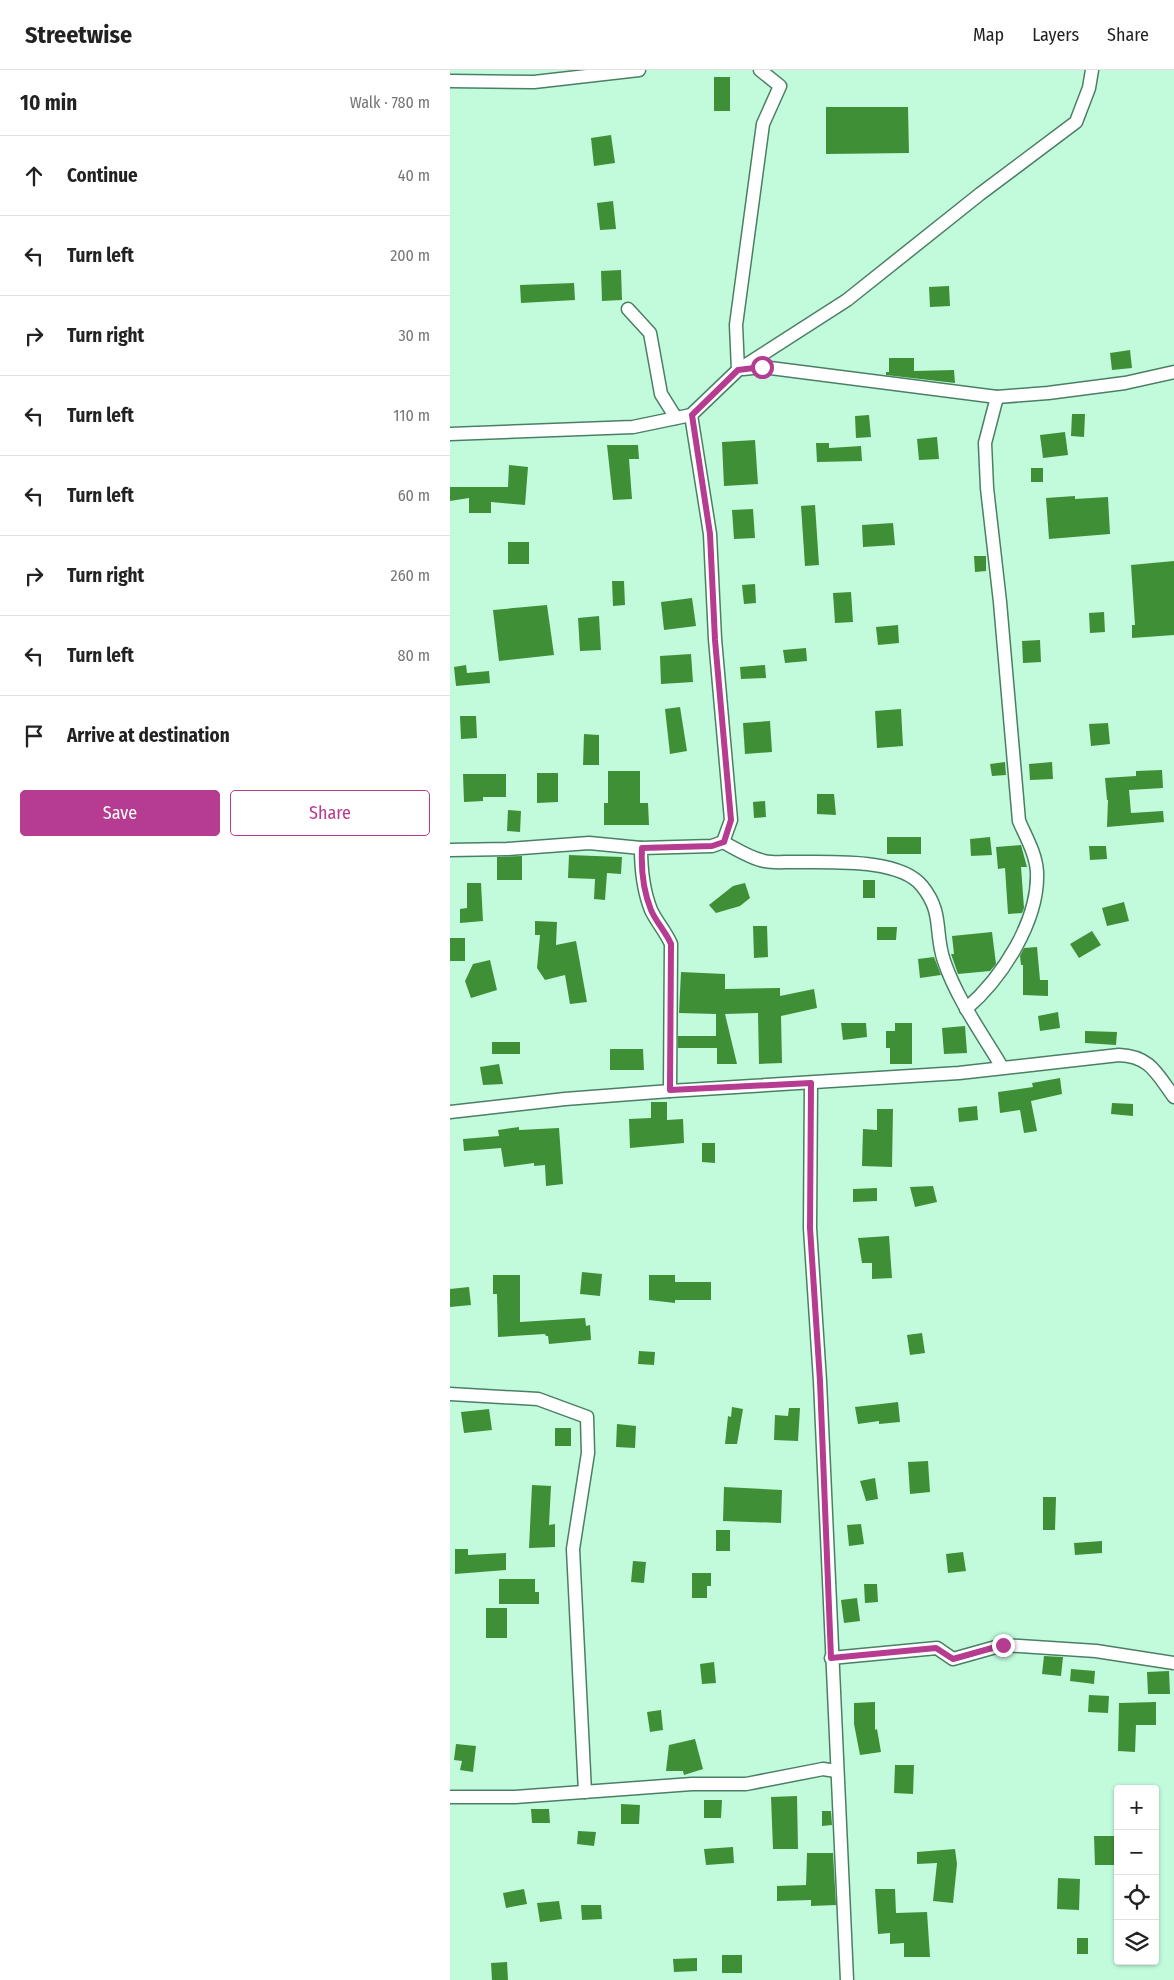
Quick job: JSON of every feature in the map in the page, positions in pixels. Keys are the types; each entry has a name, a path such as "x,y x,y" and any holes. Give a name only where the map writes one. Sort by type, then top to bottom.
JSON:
{"street":[{"path":"450,81 534,82 638,70"},
{"path":"738,370 736,324 762,124 780,86 760,70"},
{"path":"450,434 633,427 692,415 738,370 847,300 980,194 1076,122 1089,88 1092,70"},
{"path":"628,309 650,333 661,394 676,418"},
{"path":"738,370 762,367 997,396 1048,393 1106,386 1174,372"},
{"path":"966,1010 983,994 1026,928 1035,900 1037,871 1033,851 1019,821 1000,602 987,488 985,443 997,396"},
{"path":"692,415 710,534 715,640 730,796 731,820 724,842"},
{"path":"724,842 740,852 765,862 872,866 901,871 921,884 932,900 938,917 938,941 943,959 966,1010 1002,1067"},
{"path":"450,850 589,844 642,848 712,846 724,842"},
{"path":"642,848 641,869 652,911 664,928 671,944 670,1090"},
{"path":"450,1112 670,1090 959,1073 1096,1057 1132,1056 1149,1065 1174,1097"},
{"path":"811,1083 810,1228 820,1381 836,1771 847,1980"},
{"path":"450,1394 538,1399 586,1417 588,1453 573,1549 585,1792"},
{"path":"831,1658 936,1648 953,1659 1003,1645 1096,1651 1174,1663"},
{"path":"450,1797 515,1797 692,1784 746,1784 823,1769 836,1771"}],"building":[{"path":"714,77 730,77 730,111 714,111"},
{"path":"826,107 908,107 909,153 826,154"},
{"path":"611,135 615,163 594,166 591,138"},
{"path":"613,201 616,229 600,230 597,203"},
{"path":"621,270 622,300 602,301 601,271"},
{"path":"574,283 575,300 521,303 520,285"},
{"path":"949,286 950,306 930,307 929,287"},
{"path":"1130,350 1132,368 1112,370 1110,353"},
{"path":"889,358 914,358 914,371 954,370 955,383 886,375 886,372 889,372"},
{"path":"1072,414 1085,414 1084,437 1071,436"},
{"path":"869,415 871,437 856,438 855,416"},
{"path":"1065,432 1068,455 1043,458 1040,435"},
{"path":"937,437 939,459 919,460 917,439"},
{"path":"755,440 758,484 724,486 722,442"},
{"path":"816,443 829,443 829,448 861,446 862,461 817,462"},
{"path":"607,445 638,445 639,459 629,459 632,499 613,500"},
{"path":"509,465 528,467 525,505 491,502 491,513 469,513 469,498 450,501 450,487 508,487"},
{"path":"1031,468 1043,468 1043,482 1031,482"},
{"path":"1075,496 1075,499 1108,497 1110,534 1049,539 1046,498"},
{"path":"815,505 819,565 805,566 801,506"},
{"path":"753,509 755,538 734,539 732,510"},
{"path":"893,523 895,545 863,547 862,525"},
{"path":"508,542 529,542 529,564 508,564"},
{"path":"974,556 986,556 986,571 975,572"},
{"path":"1174,561 1174,635 1132,638 1132,625 1135,625 1131,565"},
{"path":"612,581 624,581 625,605 613,606"},
{"path":"755,584 756,603 744,604 742,585"},
{"path":"851,592 853,622 835,623 833,593"},
{"path":"692,598 696,626 664,630 661,602"},
{"path":"547,605 554,655 499,661 493,610"},
{"path":"1104,612 1105,632 1090,633 1089,613"},
{"path":"599,616 601,650 580,651 578,618"},
{"path":"898,625 899,643 878,645 876,627"},
{"path":"1040,640 1041,662 1023,663 1022,641"},
{"path":"806,648 807,661 785,663 783,650"},
{"path":"691,654 693,682 661,684 660,656"},
{"path":"466,665 467,673 489,671 490,683 456,686 454,667"},
{"path":"765,665 766,678 741,679 740,667"},
{"path":"680,707 687,751 670,754 665,709"},
{"path":"901,709 903,746 877,748 875,711"},
{"path":"460,716 476,716 477,738 461,739"},
{"path":"770,721 772,752 745,754 743,723"},
{"path":"1108,723 1110,744 1091,746 1089,724"},
{"path":"584,734 599,735 599,765 583,765"},
{"path":"1005,762 1006,775 992,776 990,764"},
{"path":"1052,762 1053,779 1030,780 1029,764"},
{"path":"1162,770 1163,788 1129,790 1131,813 1163,811 1164,822 1107,827 1108,800 1105,778 1136,776 1136,771"},
{"path":"608,771 640,771 640,803 648,803 649,825 604,825 604,803 608,803"},
{"path":"537,773 558,773 558,802 537,803"},
{"path":"463,774 506,774 506,797 483,797 483,801 464,802"},
{"path":"817,794 834,794 836,815 817,814"},
{"path":"765,801 766,817 754,818 753,802"},
{"path":"508,810 521,811 520,832 507,831"},
{"path":"887,837 921,837 921,854 887,854"},
{"path":"990,837 992,855 971,856 970,839"},
{"path":"1021,845 1027,867 1021,867 1024,908 1022,913 1008,914 1005,868 998,869 996,847"},
{"path":"1089,846 1106,846 1107,859 1090,860"},
{"path":"569,855 622,857 621,874 607,873 605,900 594,899 595,879 568,878"},
{"path":"522,856 522,880 497,880 497,857"},
{"path":"863,880 875,880 875,898 863,898"},
{"path":"467,883 481,883 483,921 460,923 460,909 467,908"},
{"path":"745,883 750,898 740,906 716,913 709,905 733,886"},
{"path":"1124,902 1129,921 1107,926 1102,908"},
{"path":"535,921 557,922 556,945 576,941 587,1002 570,1004 565,975 545,980 537,968 540,935 535,935"},
{"path":"753,926 767,926 768,957 754,958"},
{"path":"877,927 897,927 896,940 877,940"},
{"path":"1092,931 1101,945 1079,958 1070,944"},
{"path":"992,932 996,964 990,971 958,974 951,954 954,954 952,936"},
{"path":"450,938 465,938 465,961 450,961"},
{"path":"1037,947 1040,980 1048,980 1048,996 1023,995 1023,965 1021,965 1020,956 1024,948"},
{"path":"934,957 941,975 920,978 918,959"},
{"path":"490,960 497,990 471,998 465,981 473,964"},
{"path":"681,972 725,974 725,989 780,988 780,996 814,989 817,1008 781,1016 782,1063 759,1064 758,1013 725,1014 737,1064 717,1064 717,1048 678,1048 678,1036 716,1036 716,1014 679,1013"},
{"path":"1058,1012 1060,1028 1040,1031 1038,1016"},
{"path":"841,1023 866,1023 867,1037 843,1040"},
{"path":"895,1023 912,1023 912,1064 890,1064 890,1048 886,1048 886,1031 895,1031"},
{"path":"965,1026 967,1053 944,1054 942,1028"},
{"path":"1085,1031 1117,1032 1116,1045 1085,1043"},
{"path":"492,1042 520,1042 520,1054 492,1054"},
{"path":"610,1049 643,1049 644,1070 610,1070"},
{"path":"499,1064 503,1084 483,1085 480,1067"},
{"path":"1060,1078 1062,1094 1031,1101 1037,1131 1024,1133 1020,1110 1000,1113 998,1092 1033,1087 1032,1083"},
{"path":"651,1102 667,1102 667,1120 683,1119 684,1143 630,1148 629,1119 651,1118"},
{"path":"1112,1103 1133,1104 1133,1116 1111,1114"},
{"path":"977,1106 978,1120 959,1122 958,1108"},
{"path":"877,1109 893,1109 892,1167 862,1166 863,1129 877,1130"},
{"path":"519,1127 519,1130 559,1128 563,1184 546,1186 545,1165 534,1166 534,1163 504,1167 501,1148 464,1151 463,1139 499,1136 498,1130"},
{"path":"702,1143 715,1143 715,1163 702,1162"},
{"path":"933,1186 937,1202 915,1207 910,1187"},
{"path":"877,1188 877,1201 853,1202 853,1189"},
{"path":"889,1236 892,1278 872,1279 872,1263 862,1263 858,1238"},
{"path":"582,1272 602,1274 600,1296 580,1294"},
{"path":"493,1275 520,1275 520,1322 585,1318 586,1326 590,1325 591,1340 549,1344 548,1336 545,1334 498,1337 497,1294 493,1294"},
{"path":"649,1275 675,1275 675,1282 711,1282 711,1300 675,1300 675,1303 649,1300"},
{"path":"469,1287 471,1305 450,1307 450,1289"},
{"path":"922,1333 925,1353 910,1355 907,1335"},
{"path":"639,1351 655,1352 654,1365 638,1364"},
{"path":"898,1402 900,1422 879,1424 879,1421 858,1424 855,1407"},
{"path":"732,1407 743,1409 737,1444 725,1444 728,1416 731,1417"},
{"path":"789,1408 800,1408 798,1441 774,1440 775,1415 788,1416"},
{"path":"489,1409 492,1430 464,1433 461,1412"},
{"path":"617,1424 636,1426 635,1448 616,1447"},
{"path":"555,1428 571,1428 571,1446 555,1446"},
{"path":"928,1461 930,1492 910,1494 908,1462"},
{"path":"875,1478 878,1499 866,1501 860,1481"},
{"path":"532,1485 551,1486 549,1525 555,1524 555,1547 529,1548"},
{"path":"724,1487 782,1490 781,1523 723,1521"},
{"path":"1043,1497 1056,1497 1055,1530 1043,1530"},
{"path":"861,1524 864,1544 849,1546 847,1525"},
{"path":"716,1530 730,1530 730,1551 716,1551"},
{"path":"1102,1541 1102,1553 1075,1555 1074,1543"},
{"path":"455,1549 468,1549 468,1555 506,1553 506,1570 455,1574"},
{"path":"963,1552 966,1571 948,1573 946,1554"},
{"path":"633,1561 646,1562 644,1583 631,1582"},
{"path":"692,1573 711,1573 711,1586 707,1586 707,1598 692,1598"},
{"path":"499,1579 535,1579 535,1592 539,1592 539,1604 499,1604"},
{"path":"864,1584 877,1584 878,1602 865,1603"},
{"path":"857,1598 860,1621 844,1623 841,1600"},
{"path":"486,1608 507,1608 507,1638 486,1638"},
{"path":"1044,1656 1063,1657 1061,1676 1042,1674"},
{"path":"714,1662 716,1683 702,1684 700,1664"},
{"path":"1071,1669 1095,1671 1094,1684 1070,1681"},
{"path":"1169,1671 1170,1694 1148,1694 1147,1672"},
{"path":"1089,1695 1109,1696 1108,1713 1088,1712"},
{"path":"875,1702 875,1730 877,1729 881,1752 860,1755 854,1724 854,1703"},
{"path":"1156,1702 1156,1725 1136,1725 1135,1752 1118,1751 1119,1703"},
{"path":"661,1710 663,1730 650,1732 647,1712"},
{"path":"695,1739 703,1769 684,1775 683,1771 666,1771 669,1745"},
{"path":"456,1744 476,1746 473,1772 460,1770 462,1761 454,1760"},
{"path":"895,1765 914,1765 913,1794 894,1793"},
{"path":"797,1796 798,1849 773,1849 771,1797"},
{"path":"704,1800 722,1800 721,1818 704,1818"},
{"path":"621,1804 640,1805 639,1824 621,1824"},
{"path":"531,1809 549,1809 550,1823 532,1823"},
{"path":"822,1811 831,1811 832,1825 822,1826"},
{"path":"578,1831 596,1832 594,1846 577,1844"},
{"path":"1094,1836 1114,1836 1114,1865 1095,1865"},
{"path":"733,1847 734,1863 706,1865 704,1849"},
{"path":"955,1849 957,1864 953,1903 933,1901 937,1863 917,1864 917,1852"},
{"path":"807,1853 833,1853 836,1905 811,1906 811,1900 777,1901 777,1886 806,1885"},
{"path":"1058,1878 1080,1879 1079,1910 1057,1909"},
{"path":"524,1889 527,1904 506,1908 503,1893"},
{"path":"875,1889 895,1889 896,1913 927,1912 930,1957 904,1957 904,1943 890,1944 890,1933 878,1934"},
{"path":"559,1901 562,1919 540,1922 537,1903"},
{"path":"581,1905 601,1905 602,1919 582,1920"},
{"path":"1077,1938 1088,1938 1088,1954 1077,1954"},
{"path":"722,1955 742,1955 742,1973 722,1973"},
{"path":"697,1958 697,1971 674,1972 673,1959"},
{"path":"507,1962 508,1980 492,1980 491,1963"}],"route":[{"path":"762,367 738,370 692,415 710,534 715,640 731,820 724,842 712,846 642,848 641,869 652,911 664,928 671,944 670,1090 811,1083 808,1175 820,1381 831,1658 913,1652 936,1648 953,1659 1003,1645"}]}
